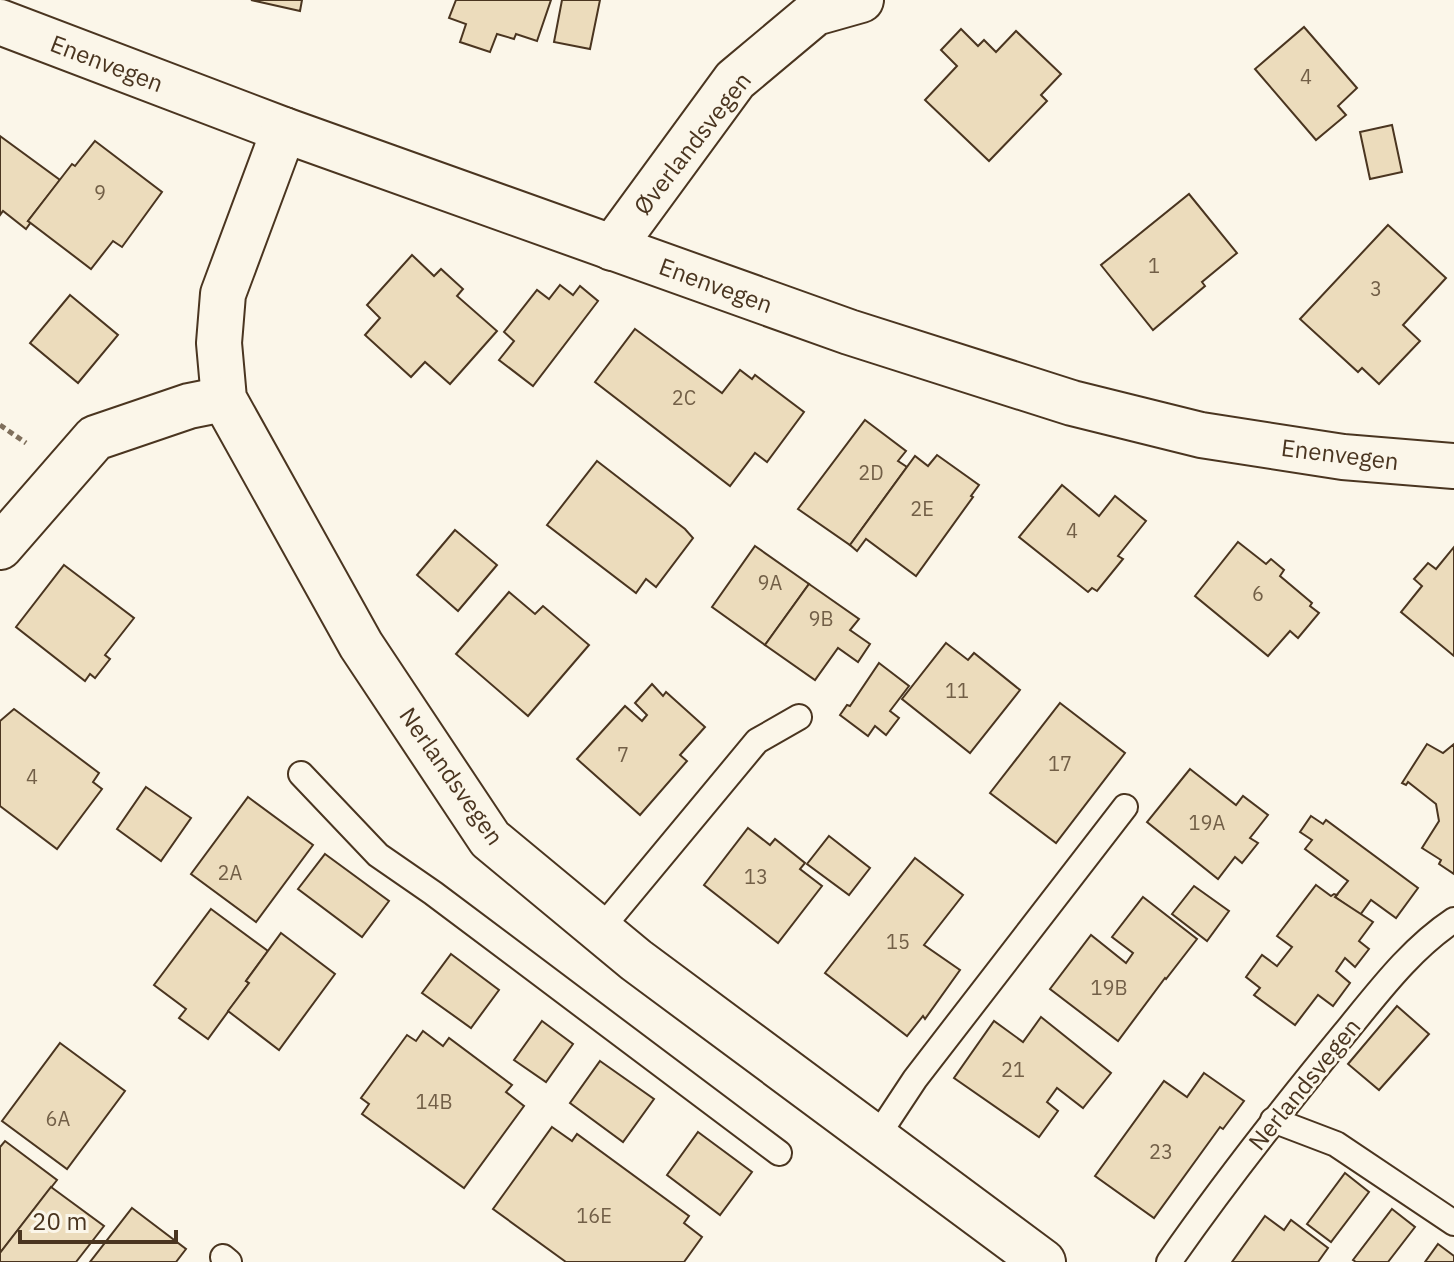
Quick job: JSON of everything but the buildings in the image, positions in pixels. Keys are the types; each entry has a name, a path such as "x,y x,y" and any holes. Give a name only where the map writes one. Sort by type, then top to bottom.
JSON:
{"street":[{"name":"Øverlandsvegen","path":"612,248 735,80 812,6 861,0"},
{"name":"Enenvegen","path":"0,22 284,130 612,248 849,332 1072,403 1201,435 1343,457 1454,466"},
{"name":"Nerlandsvegen","path":"284,130 223,294 219,343 224,399 361,645 490,839 636,960 1043,1262"},
{"path":"0,547 95,438 189,406 224,399"}],"lane":[{"path":"600,930 757,741 799,717"},
{"path":"301,774 378,855 779,1153"},
{"path":"876,1138 915,1079 1125,807"},
{"name":"Nerlandsvegen","path":"1169,1262 1273,1120 1396,971 1440,929 1454,920"},
{"path":"1273,1120 1336,1144 1454,1223"}]}
